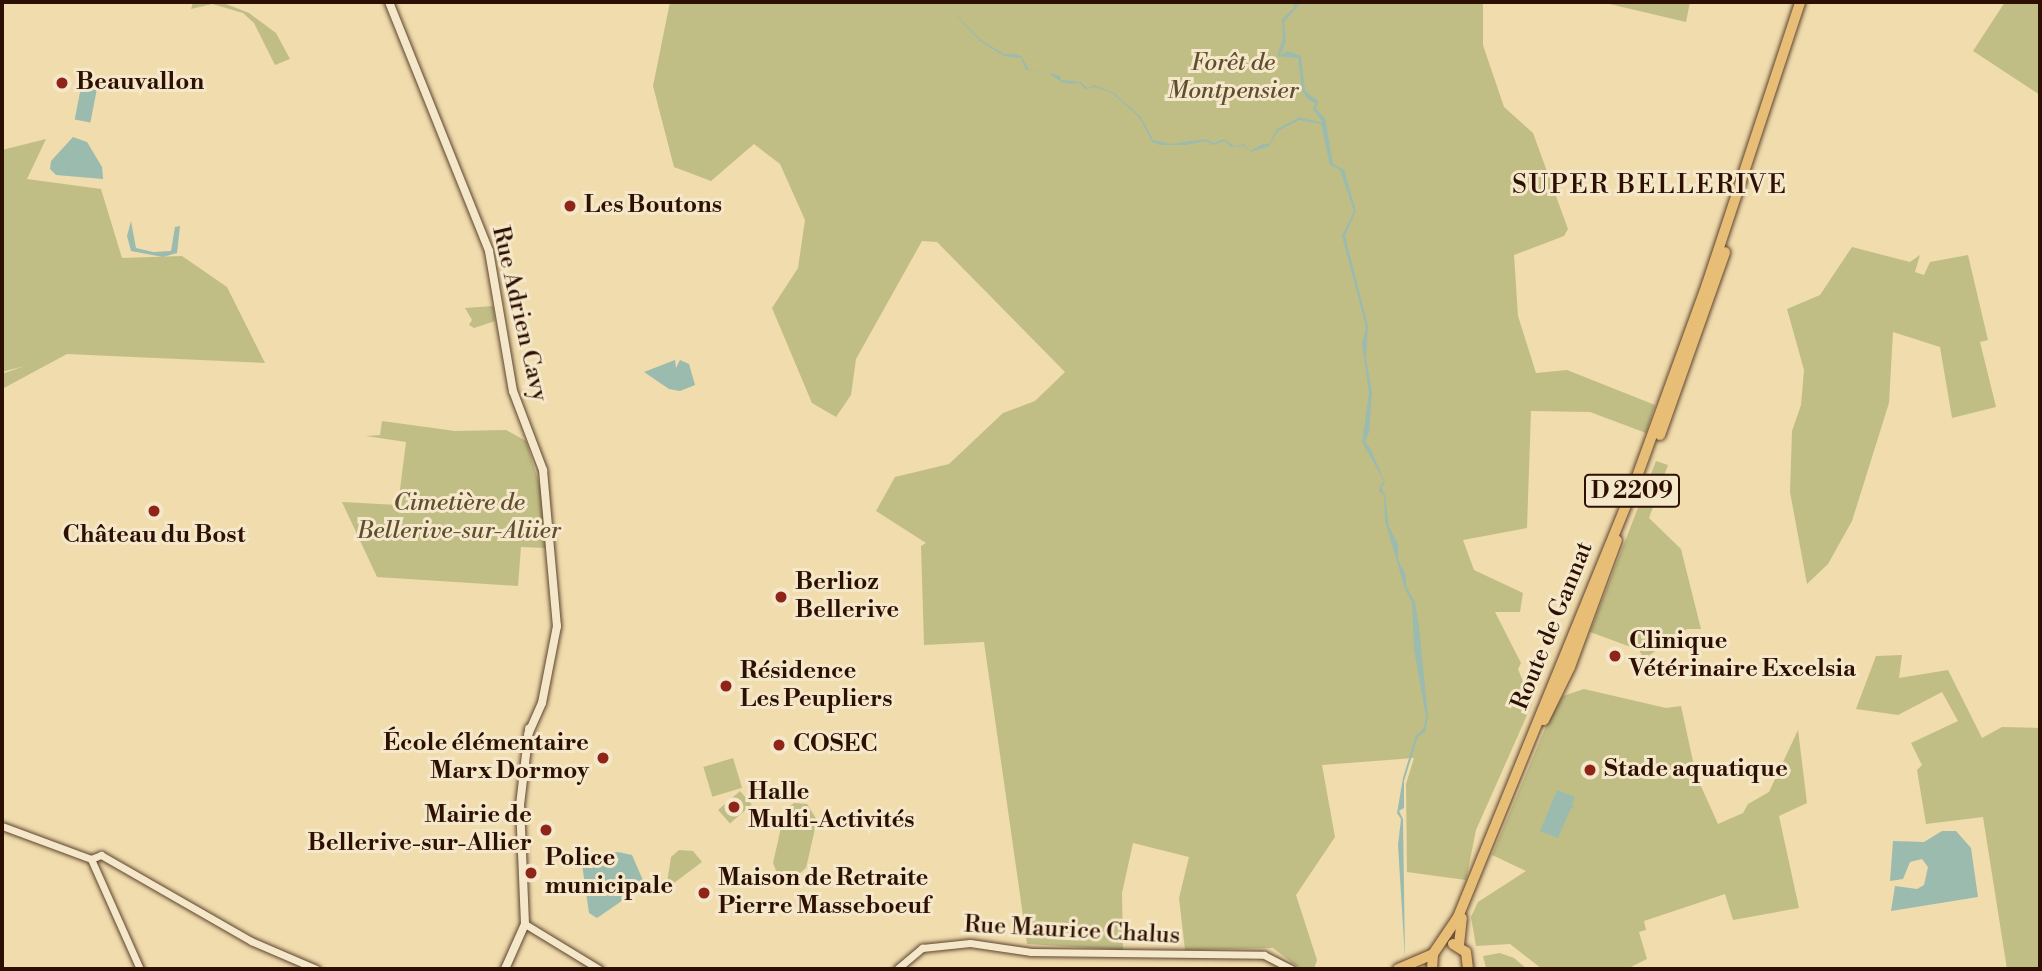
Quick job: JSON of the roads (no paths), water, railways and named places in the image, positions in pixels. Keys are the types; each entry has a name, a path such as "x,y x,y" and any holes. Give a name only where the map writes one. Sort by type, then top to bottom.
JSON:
{"main road":[{"name":"Rue Adrien Cavy","path":"389,2 486,242 515,400 543,470 558,601 555,646 545,688 528,734 520,805 521,893 525,924"},
{"name":"Route de Gannat","path":"1436,950 1458,917 1631,493 1763,117 1800,2"},
{"name":"Route de Gannat","path":"1459,946 1461,920 1568,671 1705,318 1763,117"},
{"path":"505,969 525,924"},
{"path":"1398,969 1436,950 1459,946 1469,957 1469,968"},
{"path":"1432,969 1436,950"}],"street":[{"path":"2,826 91,859 101,866 116,867 273,953 316,969"},
{"path":"91,859 97,854 105,887 140,969"},
{"path":"525,924 599,969"},
{"name":"Rue Maurice Chalus","path":"897,969 928,946 982,944 1031,952 1264,955 1282,960 1292,969"}],"waterway":[{"path":"1417,737 1425,728"}],"place":[{"name":"Beauvallon","path":"62,83"},
{"name":"Les Boutons","path":"570,206"},
{"name":"Château du Bost","path":"154,511"},
{"name":"Berlioz Bellerive","path":"781,597"},
{"name":"Clinique Vétérinaire Excelsia","path":"1615,656"},
{"name":"Résidence Les Peupliers","path":"726,686"},
{"name":"COSEC","path":"779,745"},
{"name":"École élémentaire Marx Dormoy","path":"603,758"},
{"name":"Stade aquatique","path":"1590,770"},
{"name":"Halle Multi-Activités","path":"734,807"},
{"name":"Mairie de Bellerive-sur-Allier","path":"546,830"},
{"name":"Police municipale","path":"531,873"},
{"name":"Maison de Retraite Pierre Masseboeuf","path":"704,893"}],"district":[{"name":"SUPER BELLERIVE","path":"1650,186"}],"park label":[{"name":"Forêt de Montpensier","path":"1233,78"},
{"name":"Cimetière de Bellerive-sur-Aliier","path":"459,518"}]}
